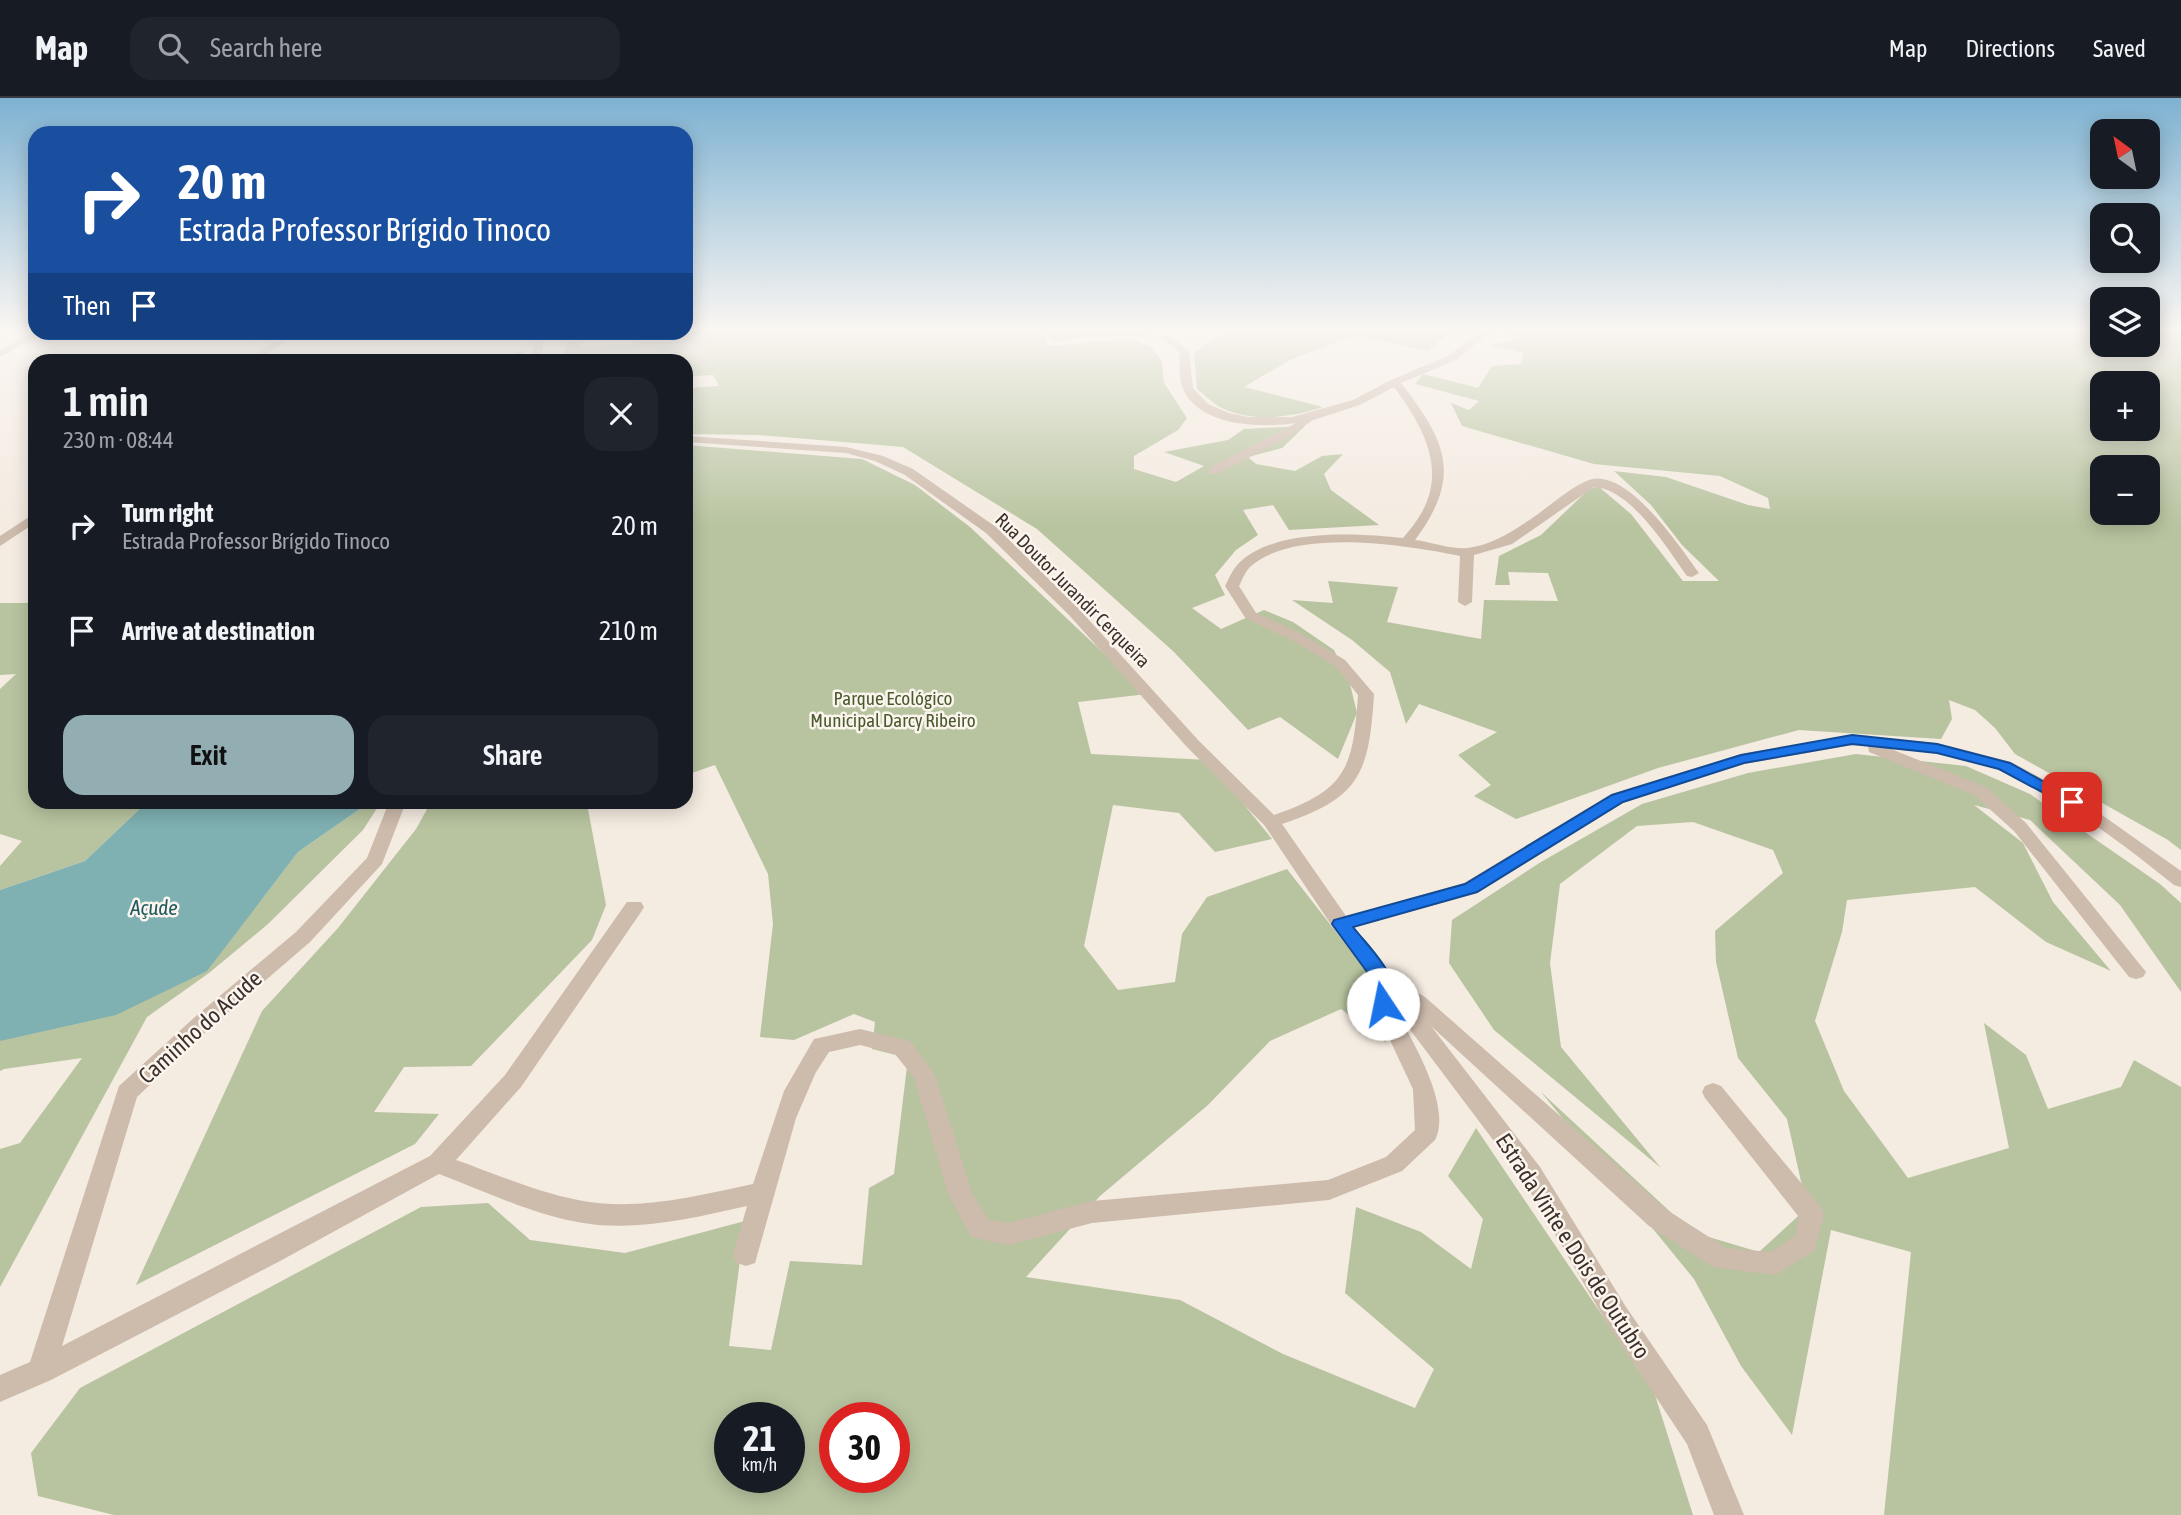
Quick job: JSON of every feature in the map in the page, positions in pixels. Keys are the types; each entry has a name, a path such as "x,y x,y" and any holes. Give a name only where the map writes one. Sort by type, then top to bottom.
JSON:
{"street":[{"path":"1192,394 1198,403 1213,412 1246,421 1282,421 1314,416 1376,394"},
{"path":"1404,394 1424,421 1440,458 1432,505 1408,541"},
{"path":"1213,471 1283,436 1314,416"},
{"name":"Rua Doutor Jurandir Cerqueira","path":"693,439 846,450 879,458 909,472 990,530 1074,612 1193,744 1271,822 1341,924"},
{"path":"1271,822 1335,796 1354,775 1365,727 1366,694 1340,663 1296,636 1251,616 1232,586 1245,564 1283,546 1319,540 1408,541 1467,553 1507,541 1592,483 1604,482 1617,487 1645,513 1692,573"},
{"path":"0,542 28,522"},
{"path":"1465,602 1467,553"},
{"path":"1852,740 1980,791 2020,827 2136,972"},
{"path":"1341,924 1471,888 1617,798 1741,759 1852,740 1937,748 2005,766 2072,802 2147,853 2181,881"},
{"name":"Caminho do Acude","path":"41,1371 127,1092 303,936 375,860 394,809"},
{"path":"0,1389 41,1371 438,1163 513,1081 634,907"},
{"name":"Estrada Vinte e Dois de Outubro","path":"1341,924 1532,1174 1617,1316 1697,1435 1729,1515"},
{"path":"1383,979 1418,1002 1658,1218 1722,1259 1775,1264 1806,1242 1812,1215 1713,1092"},
{"path":"746,1255 805,1068 821,1045 860,1037 902,1047 925,1075 961,1196 980,1228 1008,1234 1092,1212 1329,1190 1394,1164 1427,1133 1424,1090 1383,1004 1383,979"},
{"path":"438,1163 556,1205 596,1214 662,1213 764,1192"}],"green space":[{"path":"693,394 1171,394 1187,418 1178,430 1134,456 1134,469 1176,482 1204,466 1164,452 1228,440 1244,429 1305,426 1282,448 1248,457 1256,464 1295,471 1322,456 1343,454 1324,474 1331,490 1379,525 1289,530 1273,505 1243,510 1258,535 1236,550 1215,575 1225,595 1192,608 1221,629 1264,610 1293,622 1334,650 1350,684 1357,713 1338,759 1280,717 1248,730 1174,652 1037,529 903,447 758,435 693,434"},
{"path":"1203,394 1272,394 1323,407 1299,414 1261,417 1236,413"},
{"path":"1453,394 2090,394 2090,441 2160,441 2160,394 2181,394 2181,850 2168,840 2015,754 1995,728 1975,710 1949,700 1952,719 1941,739 1799,730 1658,768 1516,819 1474,796 1491,785 1458,755 1497,732 1419,704 1406,724 1390,672 1352,640 1292,600 1333,603 1328,581 1398,587 1387,622 1481,639 1484,600 1558,601 1548,573 1508,572 1510,585 1495,585 1499,556 1541,535 1588,490 1598,486 1631,514 1683,581 1719,581 1682,545 1651,505 1614,471 1666,477 1748,505 1770,509 1768,498 1720,476 1594,464 1462,426 1451,403 1469,410 1479,401"},
{"name":"Parque Ecológico Municipal Darcy Ribeiro","path":"693,446 862,459 915,485 970,527 1147,694 1078,702 1091,754 1208,760 1272,839 1215,852 1179,813 1113,805 1084,946 1118,990 1175,982 1182,934 1207,897 1287,869 1375,982 1386,1043 1341,1009 1270,1041 1208,1105 1100,1196 1026,1277 1180,1300 1283,1354 1415,1408 1434,1369 1345,1293 1356,1207 1421,1232 1471,1269 1483,1219 1448,1176 1476,1128 1654,1392 1693,1515 114,1515 38,1496 31,1453 80,1388 421,1207 488,1203 530,1240 625,1253 745,1221 729,1346 771,1350 790,1261 862,1265 869,1188 894,1174 908,1058 872,1049 875,1022 854,1014 794,1040 760,1037 773,924 768,874 715,765 693,773"},
{"path":"0,603 28,603 28,809 140,809 85,861 0,890 0,866 22,841 0,834 0,689 16,674 0,675"},
{"path":"1856,754 1966,766 2030,794 2160,884 2181,903 2181,992 2120,905 2030,820 1974,805 2023,843 2053,902 2111,971 2046,942 1975,887 1847,900 1842,932 1815,1021 1844,1091 1908,1178 2009,1148 1984,1023 2026,1055 2048,1109 2121,1087 2134,1060 2181,1087 2181,1515 1884,1515 1911,1252 1831,1230 1792,1435 1741,1366 1694,1279 1541,1092 1692,1232 1759,1252 1807,1208 1787,1119 1738,1058 1716,962 1715,931 1783,873 1773,850 1693,822 1637,826 1560,884 1550,963 1561,1047 1661,1168 1494,1030 1449,963 1452,920 1541,862 1642,804 1748,773"},
{"path":"360,809 376,809 363,830 268,924 209,973 147,1017 0,1287 0,1149 20,1143 82,1058 0,1071 0,1041 261,900 298,852"},
{"path":"427,809 588,809 606,905 592,940 471,1066 404,1067 374,1112 439,1114 415,1144 136,1285 262,1011 338,928 416,829"}],"water":[{"name":"Açude","path":"140,809 360,809 298,852 207,971 116,1015 0,1041 0,890 85,861"}],"route":[{"path":"1383,1004 1383,979 1341,924 1471,888 1617,798 1741,759 1852,740 1937,748 2005,766 2072,802"}]}
